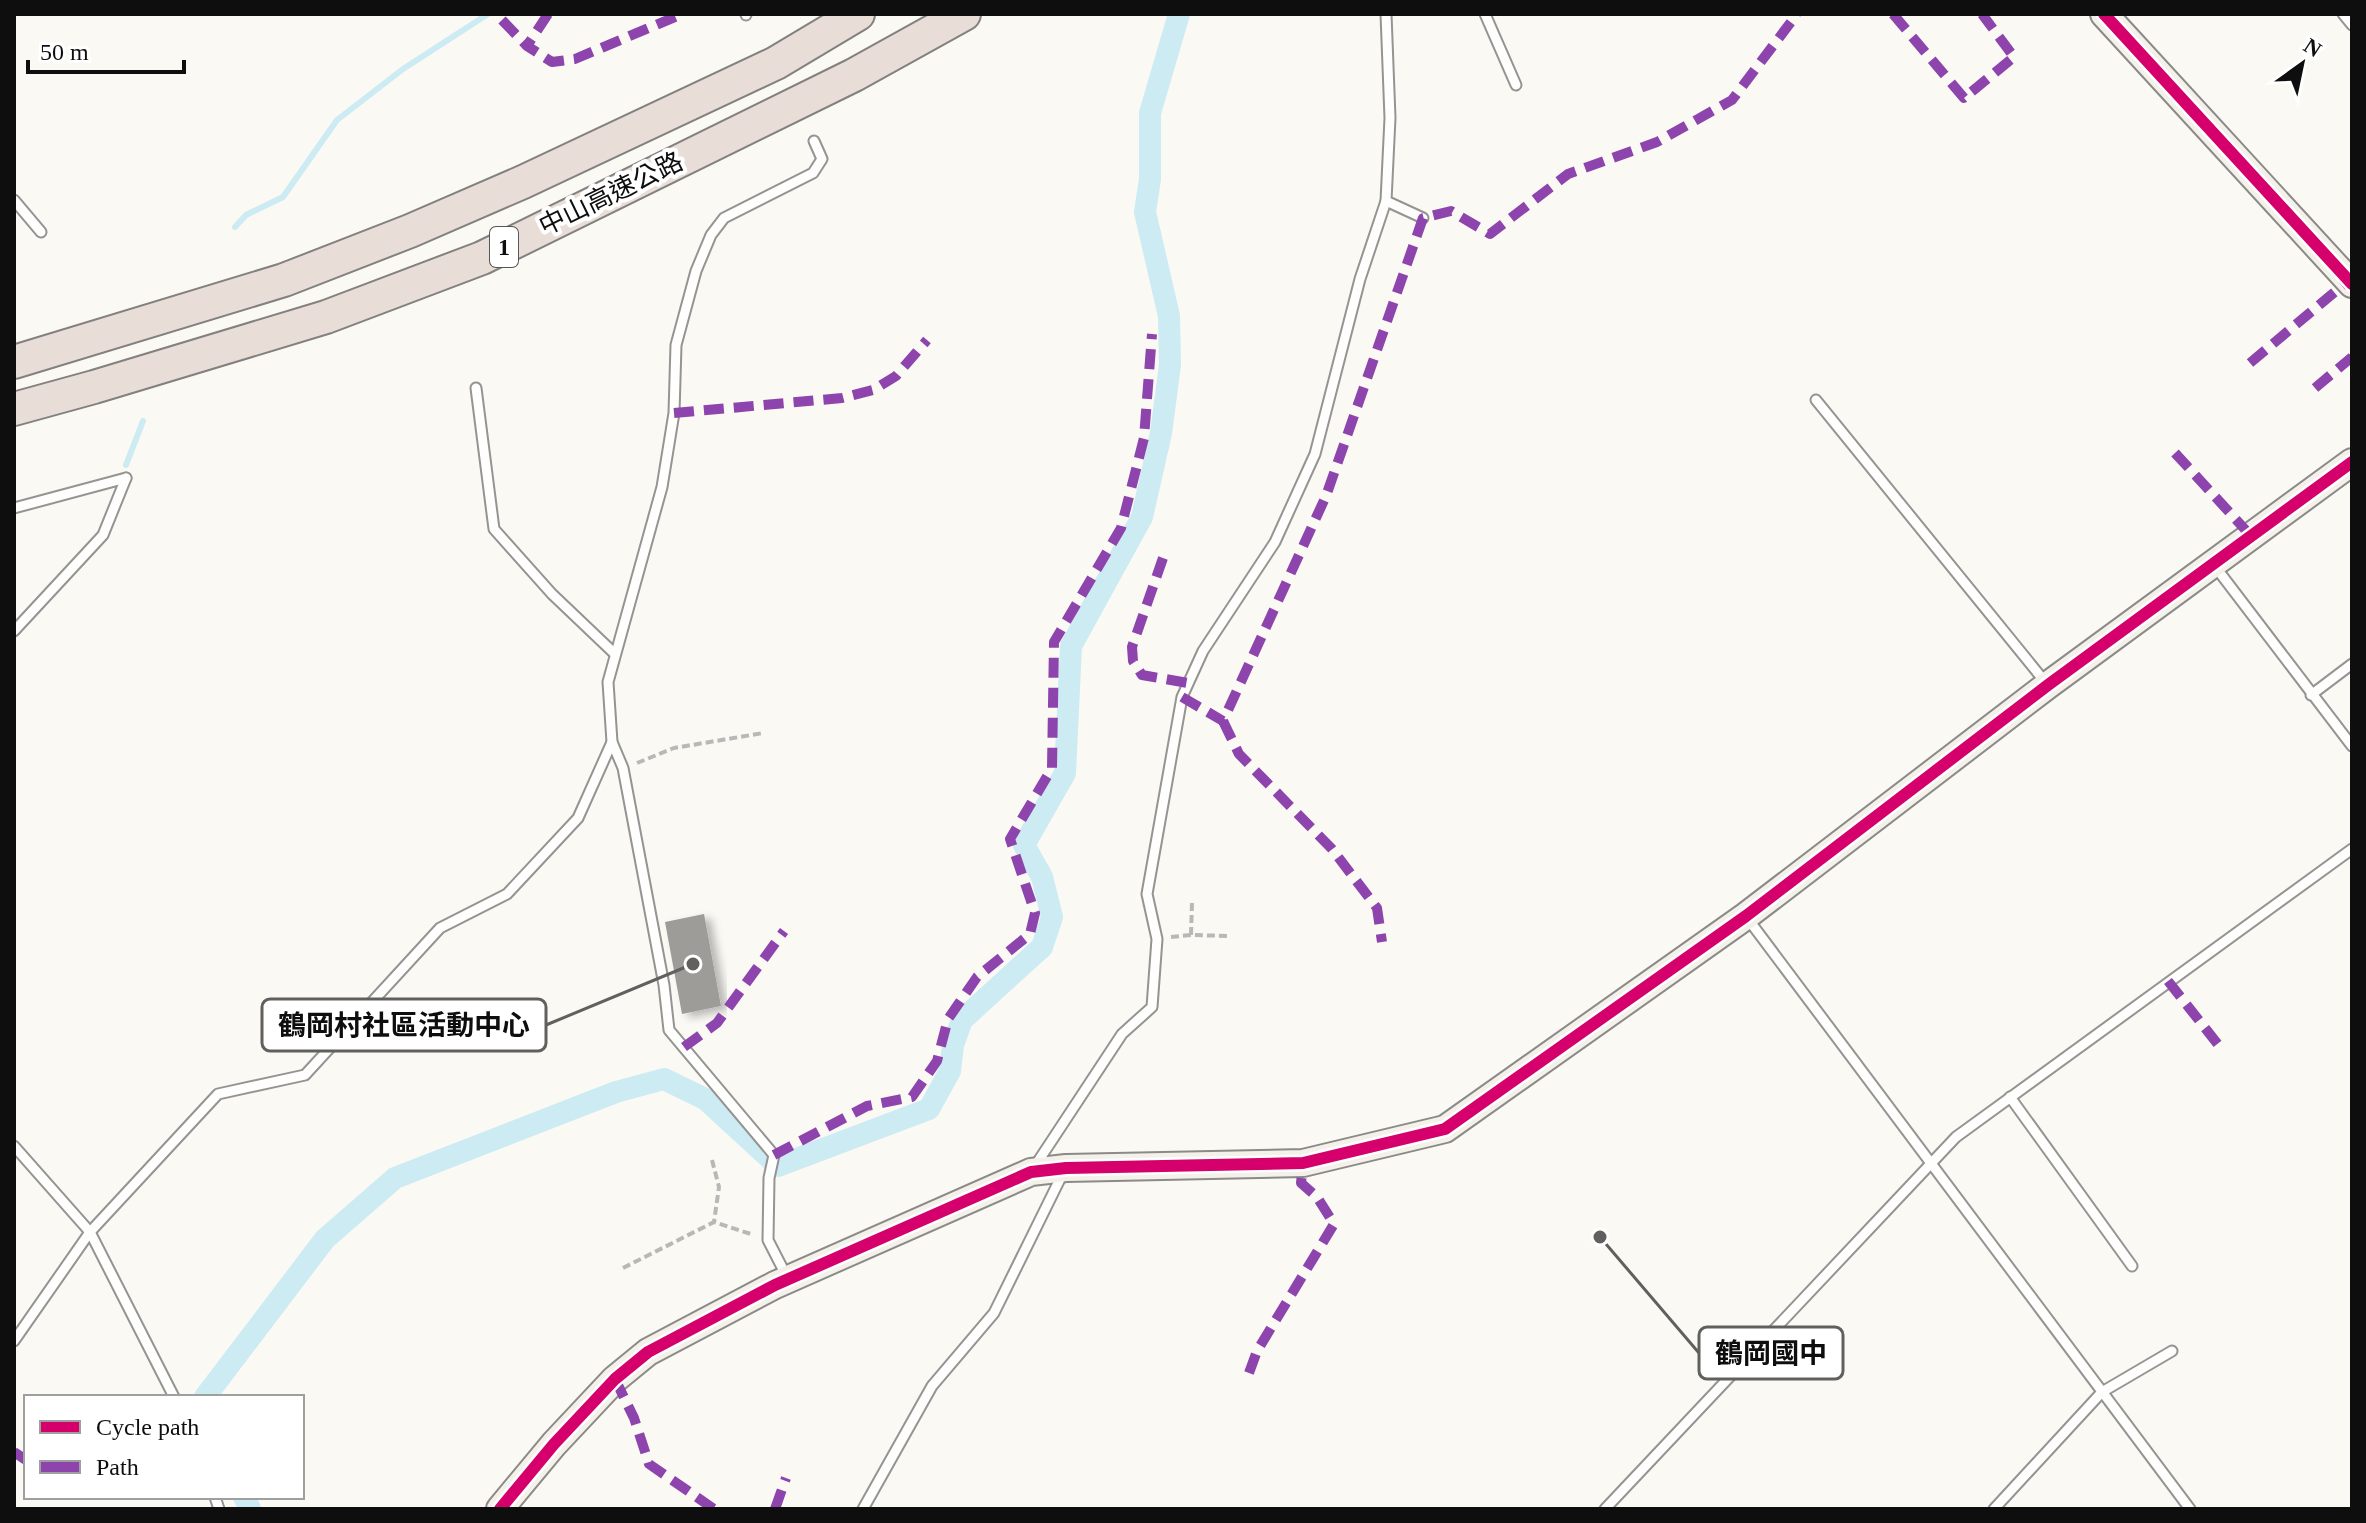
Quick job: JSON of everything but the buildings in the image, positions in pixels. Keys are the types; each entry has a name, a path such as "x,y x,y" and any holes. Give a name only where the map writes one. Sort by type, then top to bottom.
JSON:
{"highway":[{"name":"中山高速公路","path":"14,362 284,280 410,231 537,176 776,63 858,14"},
{"name":"中山高速公路","path":"14,409 326,317 482,258 854,75 964,14"}],"street":[{"path":"2104,14 2352,284"},
{"path":"500,1509 615,1379 648,1352 788,1279 1031,1172 1066,1168 1303,1163 1445,1129 1746,916 2048,685 2352,462"}],"lane":[{"path":"1031,1172 1122,1034 1152,1007 1157,939 1147,894 1182,697 1203,651 1275,542 1315,454 1360,279 1386,201 1390,118 1386,14"},
{"path":"1485,14 1516,85"},
{"path":"2343,14 2352,25"},
{"path":"788,1279 768,1240 769,1178 774,1155 669,1030 664,985 623,768 612,742 608,682 662,487 674,413 676,345 696,271 711,235 724,218 813,173 822,159 814,141"},
{"path":"14,200 41,232"},
{"path":"1386,201 1423,218"},
{"path":"476,388 494,529 552,594 615,654"},
{"path":"1816,400 2048,685"},
{"path":"14,508 126,478 103,535 14,631"},
{"path":"2214,565 2352,746"},
{"path":"2311,695 2352,664"},
{"path":"14,1341 90,1232 218,1094 305,1075 440,928 507,894 578,818 612,742"},
{"path":"1605,1509 1956,1137 2352,849"},
{"path":"1746,916 2190,1509"},
{"path":"2010,1097 2132,1266"},
{"path":"14,1146 90,1232 173,1395"},
{"path":"863,1509 932,1386 994,1313 1066,1168"},
{"path":"1994,1509 2102,1392 2172,1351"}],"path":[{"path":"623,768 674,748 763,733"},
{"path":"1191,935 1192,902"},
{"path":"1157,939 1191,935 1230,936"},
{"path":"712,1160 719,1187 714,1222"},
{"path":"623,1268 714,1222 768,1240"}],"waterway":[{"path":"235,227 246,215 283,197 337,120 403,69 488,14"},
{"path":"207,1395 325,1239 395,1178 616,1092 664,1079 705,1099 778,1166 929,1109 950,1071 953,1045 962,1020 1042,947 1052,917 1042,877 1024,845 1065,773 1071,646 1142,517 1161,433 1170,365 1169,316 1145,212 1150,179 1150,113 1179,14"},
{"path":"126,465 143,421"},
{"path":"245,1499 250,1509"}],"marked path":[{"path":"548,14 527,46 552,62 575,59 682,14"},
{"path":"1182,697 1223,721 1326,496 1423,218 1451,211 1490,234 1568,174 1657,142 1732,100 1797,14"},
{"path":"1893,14 1964,98 2014,57 1982,14"},
{"path":"502,20 527,46"},
{"path":"2250,363 2349,280"},
{"path":"774,1155 867,1106 912,1097 937,1061 948,1019 977,977 1030,934 1035,913 1010,839 1052,768 1054,642 1121,528 1144,438 1152,334"},
{"path":"674,413 842,398 873,390 896,376 927,340"},
{"path":"2315,388 2352,357"},
{"path":"2175,453 2252,537"},
{"path":"1163,558 1132,647 1133,661 1142,675 1188,683"},
{"path":"1223,721 1239,754 1332,849 1377,908 1382,942"},
{"path":"684,1047 717,1023 784,931"},
{"path":"2168,981 2220,1047"},
{"path":"1249,1373 1257,1351 1334,1224 1317,1197 1301,1183 1303,1163"},
{"path":"615,1379 634,1418 649,1464 714,1509"},
{"path":"14,1452 24,1459"},
{"path":"775,1509 786,1478"}],"cycle path":[{"path":"2104,14 2352,284"},
{"path":"500,1509 554,1444 615,1379 648,1352 775,1285 1031,1172 1066,1168 1303,1163 1445,1129 1746,916 2048,685 2352,462"}],"place":[{"name":"鶴岡村社區活動中心","path":"693,964"},
{"name":"鶴岡國中","path":"1600,1237"}]}
